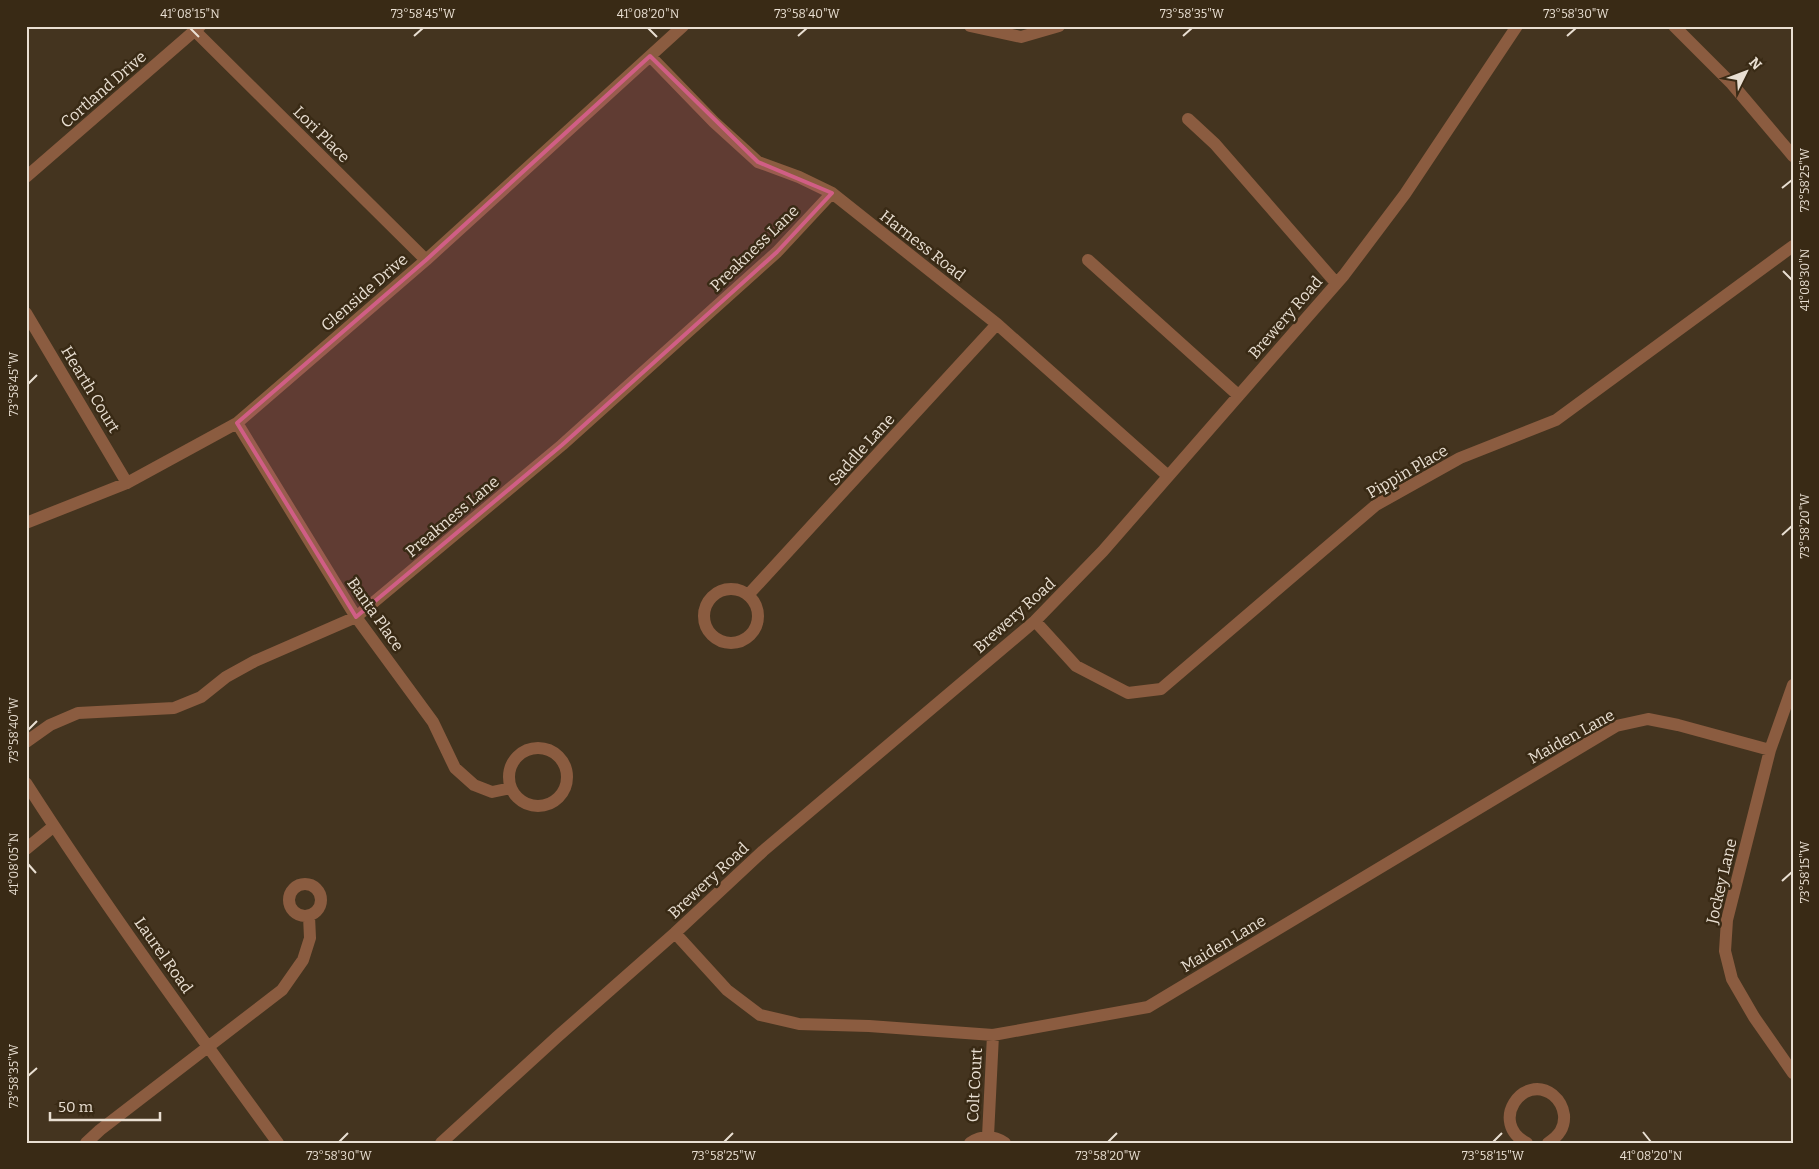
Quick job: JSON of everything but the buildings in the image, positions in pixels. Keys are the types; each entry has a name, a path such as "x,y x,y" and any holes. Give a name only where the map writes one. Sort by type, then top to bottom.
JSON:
{"street":[{"name":"Glenside Drive","path":"26,523 127,483 237,423 426,260 683,26"},
{"path":"970,26 1021,37 1059,26"},
{"name":"Brewery Road","path":"441,1143 675,933 763,851 1035,621 1103,551 1336,283 1405,194 1517,26"},
{"path":"1674,26 1732,84 1793,156"},
{"name":"Cortland Drive","path":"26,177 198,29"},
{"name":"Lori Place","path":"198,29 426,260"},
{"name":"Harness Road","path":"650,56 714,122 758,162 799,177 832,193 997,324 1168,476"},
{"path":"1188,119 1215,144 1336,283"},
{"name":"Preakness Lane","path":"26,742 50,725 78,713 174,708 201,697 226,677 255,661 356,617 562,445 777,252 832,193"},
{"name":"Pippin Place","path":"1035,621 1076,666 1128,693 1161,689 1376,505 1460,458 1556,420 1793,246"},
{"path":"1088,260 1238,395"},
{"name":"Hearth Court","path":"26,313 127,483"},
{"name":"Saddle Lane","path":"748,595 997,324"},
{"name":"Banta Place","path":"237,423 356,617 433,722 455,768 474,786 492,792 511,788"},
{"path":"721,590 740,590 748,595 754,601 757,610 756,628 749,637 741,642 732,644 715,639 708,632 703,618 704,608 708,600 721,590"},
{"name":"Jockey Lane","path":"1793,684 1770,750 1727,920 1725,951 1732,979 1754,1017 1793,1073"},
{"name":"Maiden Lane","path":"675,933 726,990 760,1014 799,1024 869,1026 992,1035 1148,1007 1616,726 1648,718 1770,750"},
{"path":"537,747 547,749 560,757 565,766 567,780 564,790 550,804 530,805 520,800 511,788 510,768 514,759 527,749 537,747"},
{"name":"Laurel Road","path":"26,783 208,1047 278,1143"},
{"path":"26,849 54,826"},
{"path":"86,1143 100,1130 282,990 303,960 310,938 308,916"},
{"name":"Colt Court","path":"988,1136 992,1035"},
{"path":"1527,1143 1520,1139 1511,1127 1509,1117 1511,1108 1519,1096 1527,1091 1537,1090 1552,1094 1559,1101 1563,1109 1564,1122 1561,1131 1548,1143"},
{"name":"Colt Court","path":"970,1143 978,1138 988,1136 998,1138 1006,1143"}],"highlighted area":[{"path":"650,56 758,162 832,193 777,252 562,445 356,617 237,423 426,260"}]}
